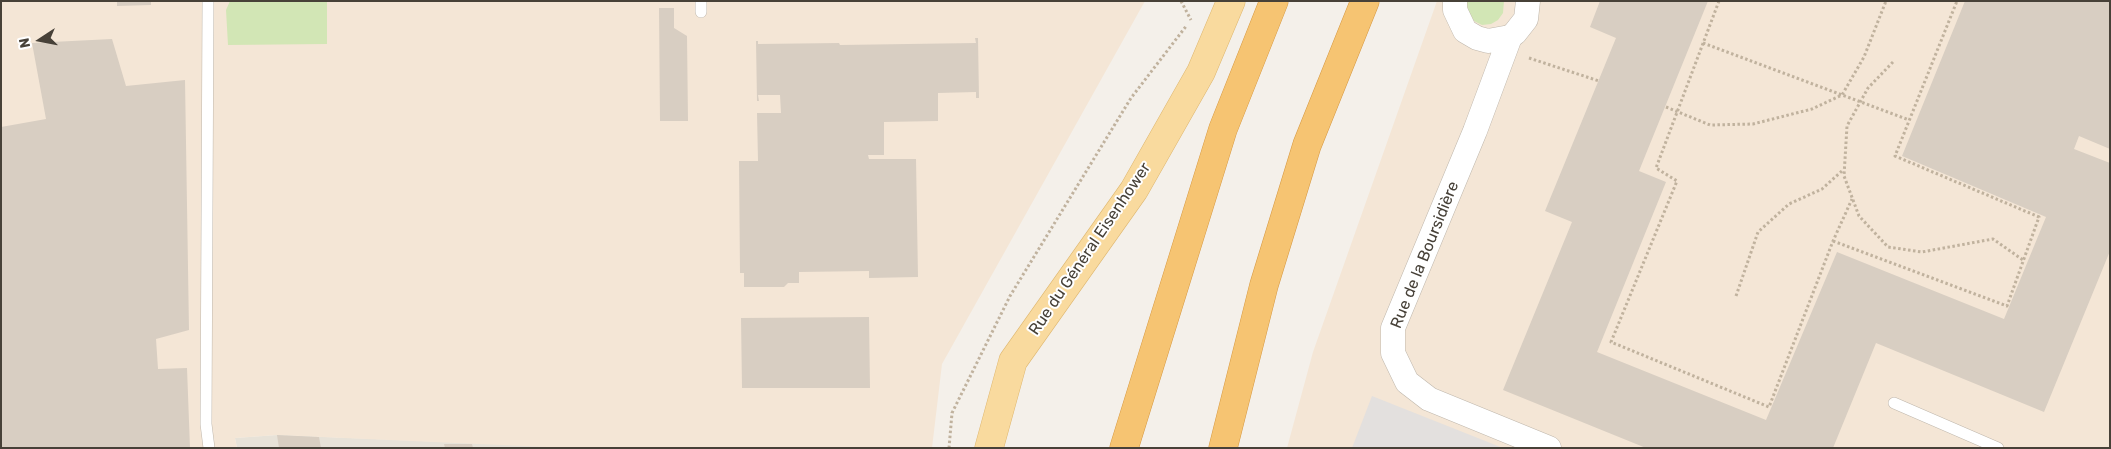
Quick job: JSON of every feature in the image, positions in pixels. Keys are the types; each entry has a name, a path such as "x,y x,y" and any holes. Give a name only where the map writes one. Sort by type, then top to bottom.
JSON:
{"highway":[{"path":"1124,448 1223,129 1274,1"},
{"path":"1223,448 1264,285 1307,145 1365,1"}],"main road":[{"name":"Rue du Général Eisenhower","path":"989,448 1013,361 1134,190 1201,72 1231,1"}],"street":[{"path":"1455,1 1455,10 1460,23 1471,35 1488,41 1507,44"},
{"name":"Rue de la Boursidière","path":"1528,1 1526,19 1507,44 1475,131 1393,328 1393,353 1407,382 1429,399 1549,448"}],"lane":[{"path":"208,1 206,424 209,448"},
{"path":"1894,403 1998,448"}],"path":[{"path":"949,448 952,413 1010,296 1131,98 1191,21 1181,1"},
{"path":"1719,1 1656,168 1677,181 1611,342 1768,407 1833,241 1852,199"},
{"path":"1666,107 1710,125 1753,124 1812,109 1842,95 1864,57 1886,1"},
{"path":"1833,241 2006,306 2038,217 1895,156 1957,1"},
{"path":"1703,43 1910,120"},
{"path":"1507,44 1598,81"},
{"path":"1893,62 1868,88 1847,126 1844,170 1859,216 1888,248 1922,252 1993,239 2023,260"},
{"path":"1736,296 1758,232 1789,204 1822,189 1844,170"}],"shaded area":[{"path":"1,1 1145,1 942,364 932,448 569,448 277,435 235,438 237,448 1,448"},
{"path":"1437,1 2110,1 2110,448 1287,448 1313,352"},
{"path":"1372,396 1503,448 1352,448"},
{"path":"277,435 569,448 237,448 235,438"}],"green space":[{"path":"230,1 327,1 327,44 228,45 226,10"},
{"path":"1467,1 1504,1 1503,13 1498,20 1491,24 1482,25 1468,15"}],"building":[{"path":"117,1 151,1 151,5 117,6"},
{"path":"1600,1 1708,1 1639,171 1666,182 1597,352 1766,420 1837,252 2004,319 2046,217 1902,156 1965,1 2110,1 2110,149 2079,136 2074,149 2110,163 2110,251 2044,412 1876,343 1833,448 1646,448 1503,390 1572,222 1545,211 1616,38 1590,27"},
{"path":"659,8 674,8 674,28 687,36 688,121 660,121"},
{"path":"975,38 978,38 979,98 976,98 976,92 938,93 938,121 884,122 884,155 868,155 869,159 916,159 918,277 869,278 869,271 799,272 799,283 788,283 784,287 744,287 744,273 740,273 739,161 758,161 757,113 781,113 780,95 758,95 759,101 757,101 756,41 758,41 758,44 839,43 840,45 976,43"},
{"path":"112,39 126,86 185,80 189,330 156,339 158,369 187,368 190,448 1,448 1,127 46,119 32,43"},
{"path":"869,317 870,388 742,388 741,318"},
{"path":"277,435 319,437 321,448 279,448"},
{"path":"444,444 472,444 473,448 445,448"}]}
